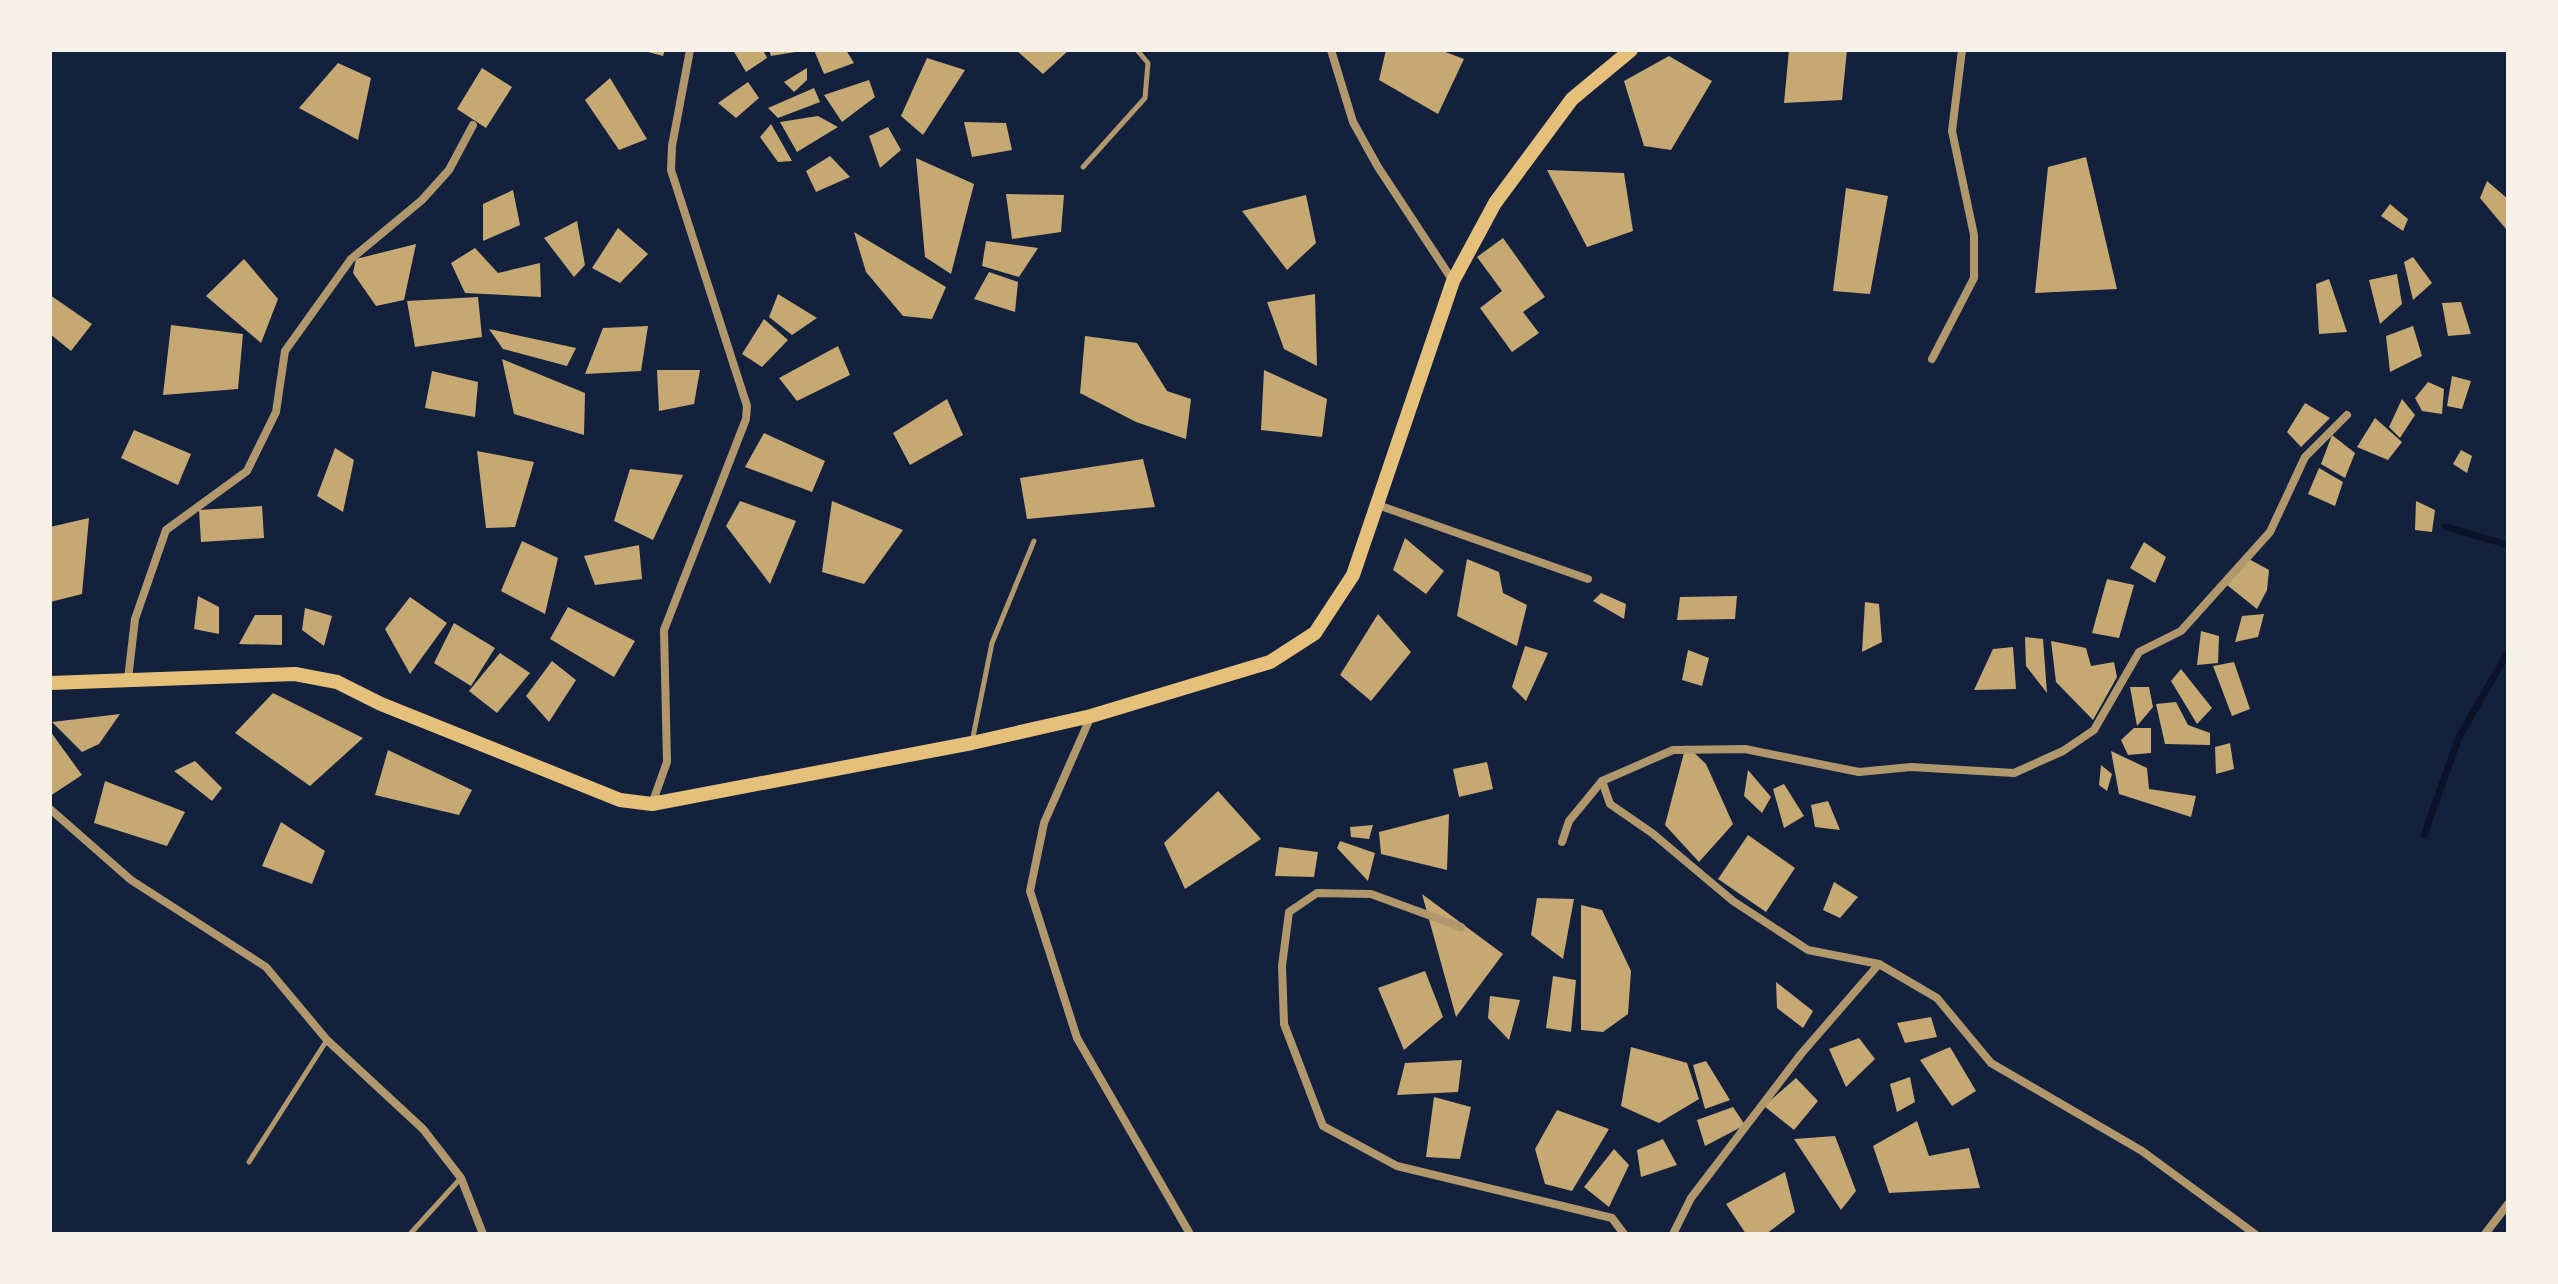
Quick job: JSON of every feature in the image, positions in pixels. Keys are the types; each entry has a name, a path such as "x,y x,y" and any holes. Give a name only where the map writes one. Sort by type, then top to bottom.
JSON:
{"main road":[{"path":"50,683 295,674 337,682 381,704 620,800 652,804 972,743 1091,716 1270,662 1315,633 1353,575 1453,281 1495,203 1572,99 1631,50"}],"street":[{"path":"652,804 667,762 664,630 746,419 747,406 671,170 672,146 690,50"},
{"path":"1331,50 1353,122 1378,167 1453,281"},
{"path":"1932,359 1974,278 1974,235 1952,131 1962,50"},
{"path":"128,679 135,619 166,530 247,471 276,412 285,351 351,259 422,200 449,170 473,125"},
{"path":"1562,842 1569,821 1602,781 1673,750 1745,749 1859,772 1911,767 2014,773 2063,751 2094,730 2139,652 2181,631 2270,532 2305,457 2347,415"},
{"path":"1375,504 1588,579"},
{"path":"1091,716 1044,823 1030,891 1077,1038 1190,1234"},
{"path":"1602,781 1610,804 1745,909 1808,950 1879,964 1937,998 1991,1063 2142,1151 2255,1234"},
{"path":"50,809 131,880 266,967 327,1040 423,1129 461,1178 483,1234"},
{"path":"1461,927 1371,894 1317,893 1289,912 1282,966 1284,1024 1323,1126 1397,1166 1612,1218 1624,1234"},
{"path":"1673,1234 1700,1186 1801,1054 1879,964"},
{"path":"2485,1234 2508,1204"}],"lane":[{"path":"1083,167 1145,98 1148,63 1137,50"},
{"path":"972,743 992,643 1034,541"},
{"path":"249,1162 327,1040"},
{"path":"410,1234 461,1178"}],"building":[{"path":"641,50 665,50 663,56"},
{"path":"733,50 763,50 767,58 746,72"},
{"path":"769,50 795,50 795,52 771,56"},
{"path":"814,50 846,50 854,63 824,74"},
{"path":"1016,50 1069,50 1043,74"},
{"path":"1386,50 1440,50 1464,59 1438,114 1379,80"},
{"path":"1789,50 1847,50 1842,100 1784,103"},
{"path":"1669,56 1712,81 1671,150 1644,146 1624,81"},
{"path":"927,58 965,70 923,135 901,116"},
{"path":"338,63 371,78 358,140 299,108"},
{"path":"482,68 512,87 486,128 457,109"},
{"path":"807,68 807,80 794,92 784,82"},
{"path":"610,78 647,139 619,150 585,100"},
{"path":"869,80 875,97 842,122 824,95"},
{"path":"748,82 759,98 736,118 718,103"},
{"path":"814,88 820,102 778,118 768,108"},
{"path":"818,116 838,127 797,152 780,122"},
{"path":"964,122 1006,123 1012,150 972,157"},
{"path":"771,124 792,161 778,162 760,137"},
{"path":"888,127 901,150 880,168 869,136"},
{"path":"830,156 850,177 816,192 806,171"},
{"path":"2086,157 2117,289 2035,293 2048,167"},
{"path":"916,158 974,184 951,274 925,257"},
{"path":"1547,170 1624,173 1633,231 1587,247"},
{"path":"2487,181 2508,199 2506,229 2480,198"},
{"path":"1846,188 1888,196 1870,294 1833,291"},
{"path":"513,190 520,225 483,241 483,204"},
{"path":"1006,194 1064,195 1061,232 1012,239"},
{"path":"1306,195 1316,243 1287,270 1242,211"},
{"path":"2390,204 2408,219 2403,231 2381,216"},
{"path":"577,221 585,265 574,277 544,238"},
{"path":"618,228 648,254 620,283 592,268"},
{"path":"854,232 946,287 932,319 903,316 866,272"},
{"path":"1503,238 1545,297 1523,312 1539,333 1512,352 1480,308 1502,291 1477,257"},
{"path":"986,241 1038,248 1019,277 982,266"},
{"path":"416,244 404,300 376,306 353,273 356,259"},
{"path":"475,248 498,273 540,263 541,297 465,293 451,263"},
{"path":"2413,257 2432,283 2413,300 2404,262"},
{"path":"244,259 278,299 261,343 206,296"},
{"path":"989,272 1018,282 1015,312 974,299"},
{"path":"2397,274 2402,304 2380,324 2369,280"},
{"path":"2329,279 2347,332 2319,334 2316,284"},
{"path":"778,294 817,318 792,335 769,317"},
{"path":"1315,294 1317,366 1284,349 1267,302"},
{"path":"50,295 92,324 71,351 50,334"},
{"path":"478,297 482,337 415,347 407,301"},
{"path":"2461,302 2471,334 2448,336 2442,303"},
{"path":"764,319 788,340 762,367 742,354"},
{"path":"171,325 243,334 238,389 163,395"},
{"path":"648,326 641,371 585,374 603,328"},
{"path":"2413,326 2422,356 2390,372 2386,336"},
{"path":"489,329 576,348 567,366 503,349"},
{"path":"1085,336 1137,343 1167,391 1191,399 1186,439 1136,422 1080,393"},
{"path":"838,346 850,375 797,401 779,378"},
{"path":"502,359 585,393 584,435 514,414"},
{"path":"657,370 700,370 694,404 659,411"},
{"path":"1264,370 1327,399 1322,437 1261,430"},
{"path":"432,371 478,382 475,417 425,408"},
{"path":"2452,376 2471,381 2462,409 2447,406"},
{"path":"2428,382 2444,389 2442,414 2422,411 2415,398"},
{"path":"947,399 963,435 910,465 893,433"},
{"path":"2402,399 2415,415 2400,438 2389,427"},
{"path":"2305,403 2330,418 2301,447 2287,432"},
{"path":"2375,418 2402,442 2388,460 2357,447"},
{"path":"134,430 191,454 178,485 121,458"},
{"path":"764,433 825,461 812,492 745,467"},
{"path":"2332,435 2355,453 2345,478 2321,464"},
{"path":"335,448 354,460 343,512 317,496"},
{"path":"2461,450 2472,456 2467,473 2453,464"},
{"path":"477,451 534,462 515,527 486,528"},
{"path":"1143,459 1155,507 1027,519 1020,478"},
{"path":"2319,468 2343,482 2335,506 2308,494"},
{"path":"630,469 683,475 653,540 614,521"},
{"path":"740,501 796,521 770,584 726,526"},
{"path":"832,501 903,530 864,584 822,572"},
{"path":"2416,501 2435,510 2432,532 2415,530"},
{"path":"262,506 264,538 201,542 199,510"},
{"path":"89,518 82,594 50,602 50,527"},
{"path":"1405,538 1444,571 1426,594 1393,570"},
{"path":"522,541 558,558 545,614 501,591"},
{"path":"2144,542 2166,557 2155,583 2130,568"},
{"path":"639,545 642,579 595,585 584,556"},
{"path":"2247,558 2269,570 2267,590 2257,609 2227,585"},
{"path":"1467,559 1499,572 1503,593 1527,605 1517,646 1457,616"},
{"path":"2107,579 2134,585 2119,638 2092,633"},
{"path":"1601,593 1626,604 1624,619 1593,601"},
{"path":"198,596 219,607 219,634 194,629"},
{"path":"1737,596 1735,619 1677,620 1680,597"},
{"path":"410,597 447,623 410,674 385,629"},
{"path":"1865,602 1879,604 1882,642 1862,652"},
{"path":"568,607 635,641 614,677 550,639"},
{"path":"305,608 332,616 324,646 302,630"},
{"path":"1378,614 1411,652 1371,701 1340,675"},
{"path":"2264,614 2258,637 2235,642 2242,616"},
{"path":"255,615 282,615 282,645 239,644"},
{"path":"454,623 495,648 471,686 434,663"},
{"path":"2201,631 2219,636 2218,663 2197,665"},
{"path":"2025,637 2043,639 2047,693 2026,666"},
{"path":"2051,641 2086,648 2091,666 2114,662 2117,677 2093,720 2056,682"},
{"path":"1525,646 1548,653 1526,701 1512,687"},
{"path":"2013,647 2016,689 1974,690 1993,649"},
{"path":"1688,650 1709,658 1702,686 1682,680"},
{"path":"500,653 530,673 497,713 469,691"},
{"path":"552,661 576,680 549,722 526,696"},
{"path":"2234,662 2250,709 2232,716 2213,666"},
{"path":"2181,669 2212,708 2197,724 2171,681"},
{"path":"2130,687 2149,687 2153,707 2137,726"},
{"path":"273,693 363,738 310,786 235,733"},
{"path":"2176,702 2188,725 2210,733 2210,745 2165,744 2156,704"},
{"path":"120,714 99,744 82,752 52,722"},
{"path":"2134,728 2151,728 2151,753 2128,755 2121,740"},
{"path":"50,731 82,775 50,796"},
{"path":"2230,743 2234,769 2216,774 2215,747"},
{"path":"1686,745 1706,764 1733,824 1699,862 1665,825"},
{"path":"388,750 472,790 459,815 375,795"},
{"path":"2111,751 2147,768 2149,789 2196,796 2191,817 2119,794"},
{"path":"195,761 222,788 212,801 174,771"},
{"path":"1487,762 1493,789 1459,797 1453,769"},
{"path":"2101,765 2112,774 2107,791 2099,785"},
{"path":"1748,770 1771,797 1762,813 1744,796"},
{"path":"105,781 185,812 167,846 94,823"},
{"path":"1784,784 1804,816 1784,828 1773,789"},
{"path":"1218,791 1261,839 1185,889 1164,843"},
{"path":"1828,801 1840,830 1815,827 1811,805"},
{"path":"1449,814 1447,870 1381,854 1379,832"},
{"path":"281,822 325,851 312,884 262,866"},
{"path":"1373,825 1369,839 1351,837 1350,827"},
{"path":"1748,835 1795,868 1766,912 1718,879"},
{"path":"1340,841 1375,853 1368,881 1337,848"},
{"path":"1279,847 1318,852 1314,877 1275,876"},
{"path":"1834,882 1858,897 1840,918 1823,910"},
{"path":"1422,894 1503,954 1456,1017"},
{"path":"1537,898 1574,899 1563,959 1531,935"},
{"path":"1581,905 1602,910 1631,971 1628,1014 1603,1032 1581,1030"},
{"path":"1425,971 1443,1017 1404,1050 1378,988"},
{"path":"1553,976 1576,980 1571,1032 1546,1028"},
{"path":"1776,982 1813,1011 1803,1028 1777,1008"},
{"path":"1490,996 1520,1000 1509,1040 1488,1018"},
{"path":"1931,1017 1937,1037 1905,1043 1897,1023"},
{"path":"1859,1038 1875,1059 1846,1087 1829,1049"},
{"path":"1631,1047 1687,1063 1699,1099 1659,1123 1621,1106"},
{"path":"1950,1047 1976,1091 1952,1106 1920,1060"},
{"path":"1462,1060 1458,1092 1397,1095 1405,1063"},
{"path":"1706,1061 1730,1100 1705,1109 1693,1065"},
{"path":"1910,1077 1915,1102 1897,1112 1890,1084"},
{"path":"1796,1078 1818,1101 1794,1130 1764,1106"},
{"path":"1434,1097 1471,1107 1460,1159 1426,1157"},
{"path":"1733,1107 1745,1125 1705,1146 1697,1120"},
{"path":"1557,1110 1609,1129 1572,1191 1545,1184 1535,1149"},
{"path":"1917,1121 1929,1156 1969,1148 1980,1188 1889,1193 1873,1146"},
{"path":"1835,1136 1856,1191 1841,1210 1794,1139"},
{"path":"1663,1139 1677,1165 1641,1177 1637,1150"},
{"path":"1614,1149 1629,1165 1609,1207 1584,1187"},
{"path":"1785,1172 1795,1212 1766,1234 1746,1234 1726,1204"}],"waterway":[{"path":"2446,527 2508,545"},
{"path":"2424,835 2459,737 2508,652"}]}
